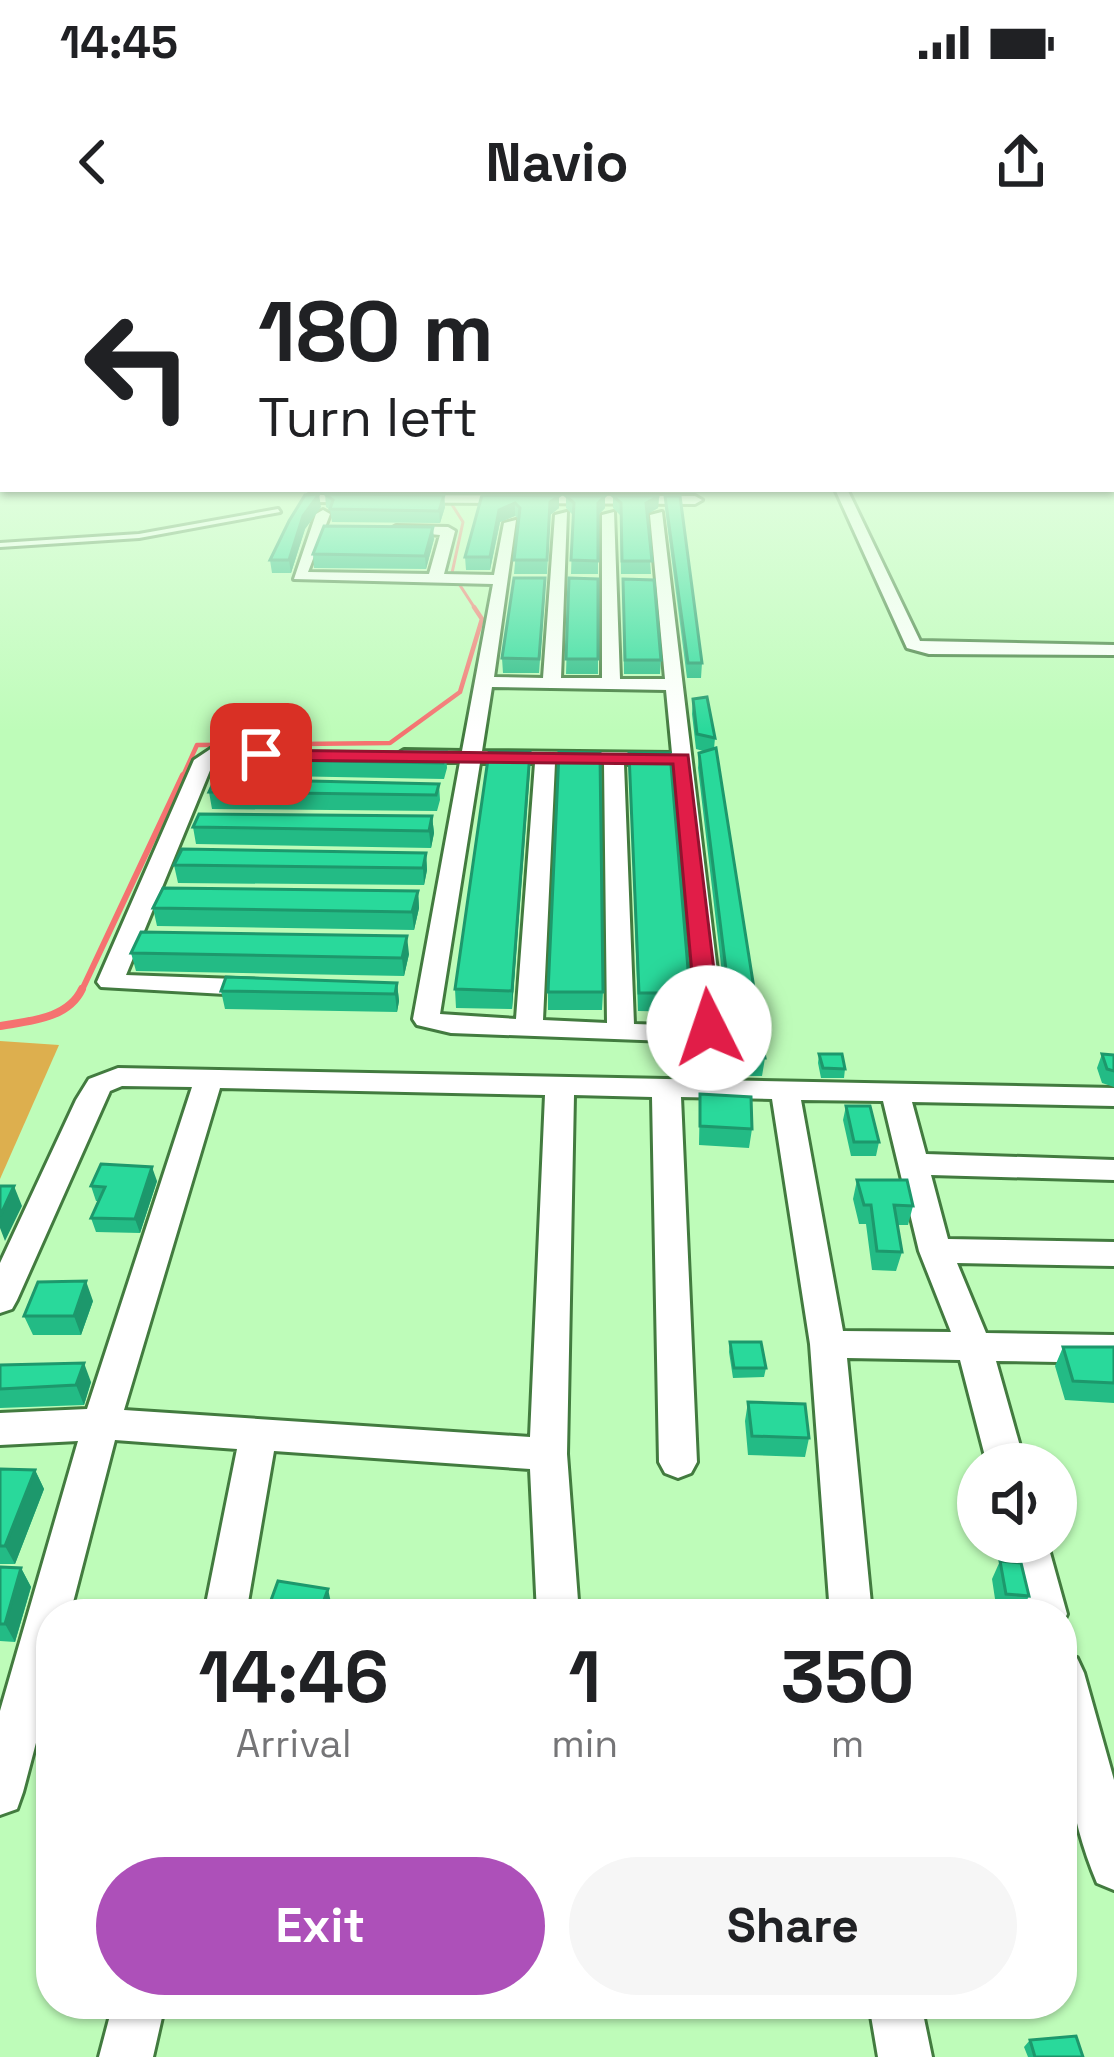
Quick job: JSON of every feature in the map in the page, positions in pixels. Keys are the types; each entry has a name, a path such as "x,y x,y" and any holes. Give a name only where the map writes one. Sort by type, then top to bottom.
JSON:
{"street":[{"path":"303,561 298,575 303,577 446,569"},
{"path":"428,561 446,569 508,581"},
{"path":"509,561 471,756 454,789 418,990 426,1019 529,1028 704,1033 710,1021 693,759 674,685 595,561"},
{"path":"610,561 611,684"},
{"path":"552,683 629,561"},
{"path":"875,561 914,644 929,650 1114,650"},
{"path":"539,582 611,583"},
{"path":"485,682 674,685"},
{"path":"288,754 212,754 204,785 140,938 110,977 117,985 291,988"},
{"path":"380,755 693,759"},
{"path":"529,1028 545,757"},
{"path":"614,758 621,1031"},
{"path":"0,1300 99,1085 118,1077 1114,1097"},
{"path":"53,1599 101,1424 209,1077"},
{"path":"557,1599 548,1454 560,1088"},
{"path":"666,1090 678,1462"},
{"path":"785,1093 828,1344 850,1599"},
{"path":"895,1093 935,1250 974,1346 1000,1443"},
{"path":"914,1164 1114,1170"},
{"path":"935,1250 1114,1254"},
{"path":"828,1344 1114,1349"},
{"path":"0,1429 101,1424 548,1454"},
{"path":"228,1599 258,1436"},
{"path":"1033,1563 1042,1599"},
{"path":"0,1792 36,1661"},
{"path":"1077,1728 1114,1865"},
{"path":"126,2057 135,2019"},
{"path":"898,2019 905,2057"}],"shaded area":[{"path":"0,1041 59,1045 0,1179"}],"building":[{"path":"674,561 689,561 702,663 688,663"},
{"path":"514,578 545,578 539,659 502,658"},
{"path":"569,578 598,579 598,659 566,659"},
{"path":"623,579 654,580 661,660 625,660"},
{"path":"707,697 715,738 697,734 693,699"},
{"path":"716,748 765,1058 737,1058 699,753"},
{"path":"229,751 446,752 443,763 226,759"},
{"path":"489,752 530,752 512,991 455,989"},
{"path":"559,752 600,753 603,992 548,992"},
{"path":"629,753 670,753 690,993 639,993"},
{"path":"215,779 439,784 436,795 209,792"},
{"path":"199,814 432,816 429,831 193,827"},
{"path":"182,849 426,853 423,868 174,865"},
{"path":"163,888 418,891 412,912 153,908"},
{"path":"141,932 407,936 402,958 131,953"},
{"path":"226,977 397,983 395,994 221,991"},
{"path":"819,1054 842,1054 845,1069 823,1068"},
{"path":"1102,1054 1114,1055 1114,1071 1107,1069"},
{"path":"700,1094 751,1097 752,1129 700,1126"},
{"path":"846,1106 870,1106 879,1142 854,1142"},
{"path":"101,1164 152,1167 135,1219 91,1218 105,1187 91,1186"},
{"path":"857,1180 907,1180 913,1206 894,1205 902,1252 877,1251 871,1205 864,1205"},
{"path":"0,1186 14,1186 0,1216"},
{"path":"86,1281 74,1316 24,1316 38,1282"},
{"path":"730,1342 761,1342 766,1368 734,1368"},
{"path":"1063,1347 1114,1347 1114,1383 1073,1381"},
{"path":"84,1363 76,1385 0,1389 0,1365"},
{"path":"748,1402 805,1404 809,1438 752,1436"},
{"path":"0,1469 35,1470 5,1546 0,1546"},
{"path":"1000,1563 1021,1563 1029,1596 1006,1594"},
{"path":"0,1567 21,1568 5,1624 0,1624"},
{"path":"278,1581 328,1589 324,1599 271,1599"},
{"path":"1076,2036 1083,2057 1035,2057 1030,2040"}],"waterway":[{"path":"455,561 452,573 476,610"},
{"path":"182,778 197,745 390,743 460,692 482,619 476,610"},
{"path":"81,992 183,775"},
{"path":"0,1026 58,1013 82,989"}],"route":[{"path":"261,754 681,758 709,1028"}]}
